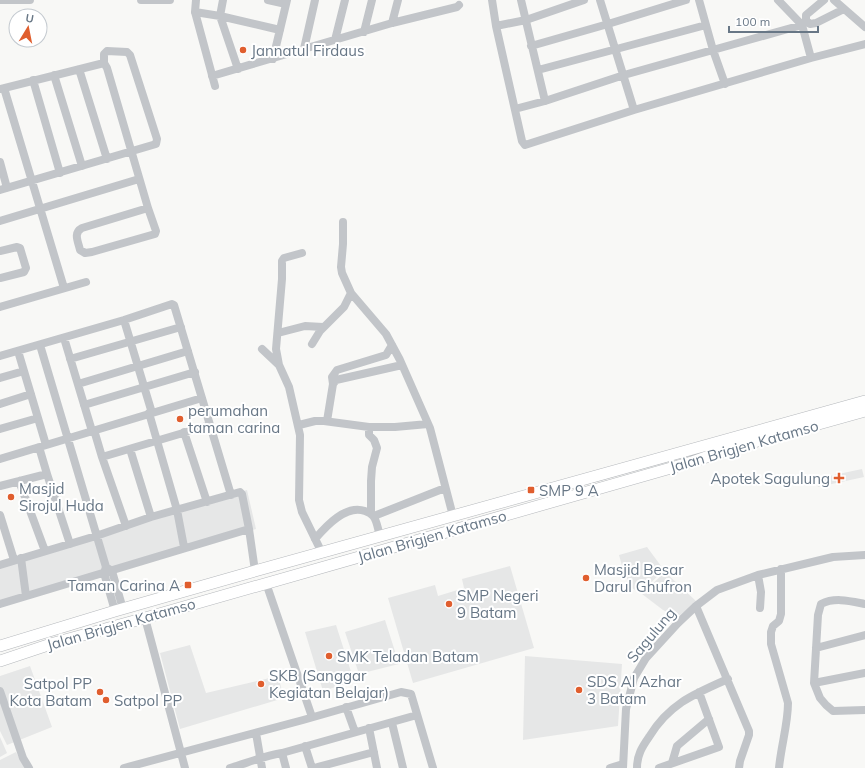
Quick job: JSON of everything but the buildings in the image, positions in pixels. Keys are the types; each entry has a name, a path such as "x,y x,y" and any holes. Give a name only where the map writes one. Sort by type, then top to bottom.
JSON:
{"highway":[{"name":"Jalan Brigjen Katamso","path":"0,661 54,642 145,618 670,467 692,462 765,434 865,401"},
{"name":"Jalan Brigjen Katamso","path":"0,646 119,610 453,516 765,434 865,411"}],"street":[{"path":"0,0 30,0"},
{"path":"141,0 170,0"},
{"path":"196,0 195,12 215,86"},
{"path":"223,0 220,16 238,69"},
{"path":"268,0 287,2 273,58"},
{"path":"304,49 315,0"},
{"path":"335,40 346,0"},
{"path":"364,32 372,0"},
{"path":"392,23 398,0"},
{"path":"492,0 496,26 522,141 525,145 634,110 811,58 865,44"},
{"path":"521,0 545,101"},
{"path":"496,26 526,20 584,0"},
{"path":"600,0 634,110"},
{"path":"531,46 686,0"},
{"path":"699,0 713,50 725,84"},
{"path":"778,0 802,25 811,58"},
{"path":"824,0 806,15 806,21 810,24 816,23 844,8"},
{"path":"834,0 865,27"},
{"path":"212,76 392,23 457,7 459,5"},
{"path":"195,12 220,16 280,30"},
{"path":"538,70 706,25"},
{"path":"515,109 545,101 624,75 802,25"},
{"path":"0,162 4,189 132,152 156,144 157,139 155,131 129,54 107,51 104,54 104,63 107,68 132,152 139,179 156,231 155,234 92,252 85,253 80,250 76,234 77,231 82,228 148,208"},
{"path":"64,288 40,209 33,180 2,89 104,63"},
{"path":"79,69 107,159"},
{"path":"54,75 82,166"},
{"path":"33,80 60,173"},
{"path":"0,221 139,179"},
{"path":"343,222 344,244 341,268 342,273 351,293 386,334 402,365 428,424 453,516"},
{"path":"0,251 17,247 20,248 26,268 24,272 0,278"},
{"path":"302,254 282,259 282,279 276,349 279,364 289,387 299,425 299,500 302,512 322,553"},
{"path":"0,307 86,282"},
{"path":"312,344 323,328 344,307 351,293"},
{"path":"0,356 174,304 231,495"},
{"path":"124,320 144,387 177,510 184,547"},
{"path":"70,359 181,326"},
{"path":"278,333 305,326 323,328"},
{"path":"64,338 84,405 126,526"},
{"path":"40,345 119,610"},
{"path":"327,421 333,384 332,377 337,370 386,355 392,345"},
{"path":"262,349 279,364"},
{"path":"18,351 38,418 47,474 70,544"},
{"path":"78,384 188,351"},
{"path":"333,384 336,380 402,365"},
{"path":"0,378 24,371"},
{"path":"84,405 195,372"},
{"path":"0,404 31,394"},
{"path":"0,459 202,398"},
{"path":"0,429 38,418"},
{"path":"299,425 315,421 327,421 369,427 395,427 428,424"},
{"path":"102,457 210,425"},
{"path":"369,427 369,435 376,444 377,448 372,467 372,515 380,536"},
{"path":"184,432 206,502"},
{"path":"130,449 151,517"},
{"path":"0,486 47,474"},
{"path":"19,481 45,551"},
{"path":"315,539 326,526 352,510 361,510 372,515 445,488"},
{"path":"0,565 96,536 151,517 240,492 242,493 249,529 255,571"},
{"path":"0,515 18,559 26,596"},
{"path":"0,604 107,570 249,529"},
{"name":"Sagulung","path":"623,766 626,709 634,678 646,658 678,622 696,606 717,590 758,575 833,557 865,555"},
{"path":"779,768 788,712 788,703 771,644 771,632 773,626 779,621 781,614 781,569"},
{"path":"758,575 761,592 760,608"},
{"path":"266,583 312,717"},
{"path":"865,604 839,600 828,600 821,604 818,615 814,683 820,698 826,706 833,711 865,710"},
{"path":"696,606 749,731 739,768"},
{"path":"145,618 185,768"},
{"path":"816,648 865,635"},
{"path":"814,683 865,673"},
{"path":"637,768 639,751 658,722 669,711 699,692 728,679"},
{"path":"0,691 23,758 29,768"},
{"path":"124,768 401,692 411,694 433,768"},
{"path":"659,768 719,747 699,692"},
{"path":"346,707 355,732"},
{"path":"230,768 260,760 267,756 417,715"},
{"path":"672,764 677,746 708,719"},
{"path":"392,723 403,768"},
{"path":"369,728 377,768"},
{"path":"256,733 262,768"},
{"path":"305,746 313,768 374,752"},
{"path":"282,753 286,768"},
{"path":"610,768 623,766"}],"shaded area":[{"name":"Apotek Sagulung","path":"862,469 864,477 818,487 815,479"},
{"path":"247,490 256,529 0,604 0,563"},
{"path":"647,547 664,570 640,593 632,588 624,573 619,555"},
{"path":"510,566 534,648 413,683 388,598 435,585 438,596 464,588 462,579"},
{"path":"665,572 697,602 680,615 673,615 663,610 642,594"},
{"path":"385,620 399,664 359,674 345,632"},
{"name":"SMK Teladan Batam","path":"336,625 354,681 323,691 305,632"},
{"name":"SKB (Sanggar Kegiatan Belajar)","path":"190,645 206,693 278,676 284,698 180,729 160,653"},
{"path":"525,656 622,664 618,726 523,740"},
{"path":"30,666 52,727 7,745 0,731 0,676"},
{"path":"0,737 7,753 0,757"},
{"path":"16,752 25,768 0,768 0,760"}],"place":[{"name":"Jannatul Firdaus","path":"243,50"},
{"name":"perumahan taman carina","path":"180,419"},
{"name":"Apotek Sagulung","path":"839,478"},
{"name":"SMP 9 A","path":"531,490"},
{"name":"Masjid Sirojul Huda","path":"11,497"},
{"name":"Masjid Besar Darul Ghufron","path":"586,578"},
{"name":"Taman Carina A","path":"188,585"},
{"name":"SMP Negeri 9 Batam","path":"449,604"},
{"name":"SMK Teladan Batam","path":"329,656"},
{"name":"SKB (Sanggar Kegiatan Belajar)","path":"261,684"},
{"name":"SDS Al Azhar 3 Batam","path":"579,690"},
{"name":"Satpol PP Kota Batam","path":"100,692"},
{"name":"Satpol PP","path":"106,700"}]}
